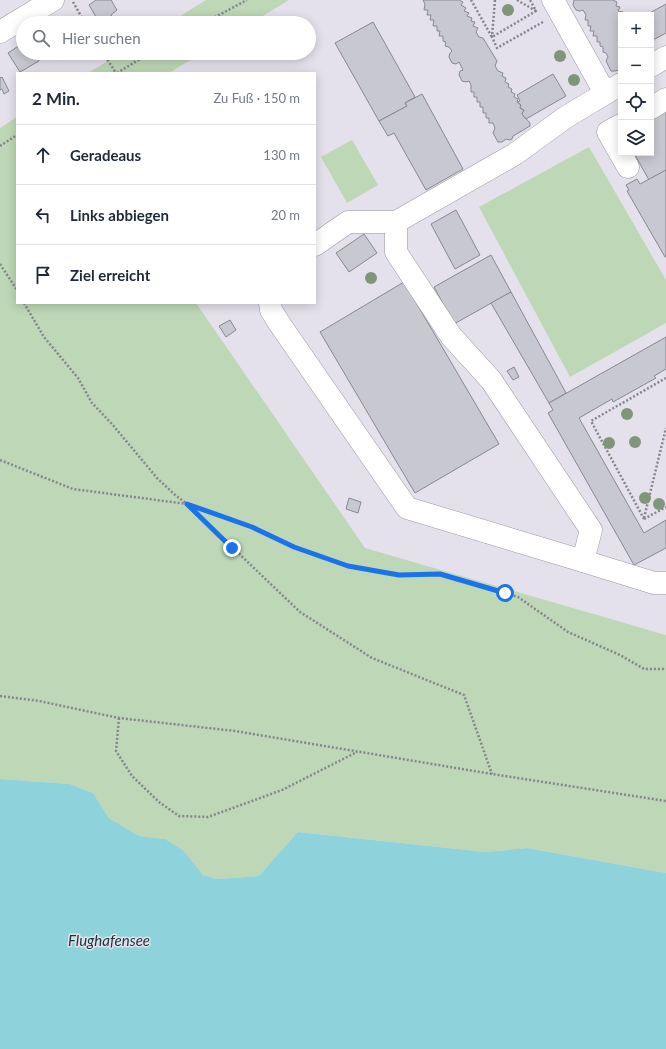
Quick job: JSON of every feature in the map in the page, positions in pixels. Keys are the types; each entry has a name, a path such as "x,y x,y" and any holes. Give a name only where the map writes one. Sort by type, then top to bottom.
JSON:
{"street":[{"path":"26,16 53,0"},
{"path":"316,244 348,222 396,222 515,154 566,117 613,88 550,7"},
{"path":"0,32 16,22"},
{"path":"654,64 666,57"},
{"path":"654,106 666,99"},
{"path":"618,127 608,132 618,150"},
{"path":"622,156 628,167"},
{"path":"396,222 396,252 451,336 491,380 591,530 583,560"},
{"path":"270,304 271,310 278,323 407,508 583,560 654,583 666,582"}],"path":[{"path":"71,0 81,16"},
{"path":"217,16 247,0"},
{"path":"471,0 492,36 497,48 550,7"},
{"path":"492,36 495,0"},
{"path":"517,0 550,7"},
{"path":"530,0 550,7"},
{"path":"492,36 550,7"},
{"path":"108,60 115,72"},
{"path":"118,72 138,60"},
{"path":"0,146 16,136"},
{"path":"0,264 16,288"},
{"path":"25,304 44,337 78,378 92,403 117,430 157,478 187,504 300,612 372,658 464,695 492,774"},
{"path":"644,519 591,421 666,378"},
{"path":"644,519 666,428"},
{"path":"0,460 73,489 187,504 252,527 294,547 348,566 399,575 440,574 518,597 568,632 620,655 644,670 666,669"},
{"path":"644,519 666,507"},
{"path":"0,696 39,701 119,718 235,731 492,774 666,801"},
{"path":"119,718 116,751 132,776 159,802 179,816 208,817 282,790 357,751"}],"green space":[{"path":"206,0 289,0 263,16 180,16"},
{"path":"109,60 190,60 171,72 90,72"},
{"path":"16,118 16,304 197,304 365,548 666,635 666,873 527,848 486,852 299,832 259,876 217,879 203,875 183,850 165,839 139,836 109,818 93,793 70,784 0,779 0,128"},
{"path":"352,140 378,185 347,203 321,157"},
{"path":"589,147 666,280 666,323 570,377 479,207"}],"water":[{"name":"Flughafensee","path":"0,779 70,784 93,793 109,818 139,836 165,839 183,850 203,875 217,879 259,876 298,832 486,852 527,848 666,873 666,1049 0,1049"}],"building":[{"path":"96,0 111,0 117,10 112,16 95,16 89,5"},
{"path":"423,0 459,0 463,2 461,5 466,8 464,11 469,13 467,16 472,18 471,21 475,22 473,26 478,28 476,32 479,37 483,38 497,61 495,66 498,71 503,73 502,76 506,78 505,82 509,84 508,87 512,89 511,92 515,94 514,97 518,99 517,102 521,105 520,108 524,110 522,114 530,123 530,126 513,136 510,140 506,139 502,142 498,142 493,133 495,128 493,123 489,123 489,118 486,118 486,113 483,113 483,107 480,107 480,102 477,102 477,97 474,97 474,92 471,92 471,85 469,81 462,81 459,75 460,71 463,70 459,62 456,64 452,63 449,57 452,51 449,47 445,46 446,42 443,41 443,36 439,36 440,31 437,31 437,26 433,26 434,20 430,20 431,15 427,15 428,10 424,10 425,4"},
{"path":"574,0 613,0 617,2 616,6 620,7 618,11 623,12 618,12 618,70 611,71 606,61 608,57 606,53 603,52 603,47 600,46 600,42 597,42 597,36 593,36 594,31 590,31 591,26 588,26 588,20 585,20 586,15 583,10 576,10 573,5"},
{"path":"666,4 666,33 654,39 654,12 651,12"},
{"path":"373,22 415,97 405,103 407,106 379,121 335,43"},
{"path":"16,48 16,60 39,61 20,72 8,53"},
{"path":"553,74 566,96 526,119 522,114 524,110 520,108 521,105 517,102 520,101 517,95"},
{"path":"0,77 2,77 9,91 4,94 2,89 0,90"},
{"path":"422,94 463,169 426,190 394,133 388,136 379,121 407,106 405,103"},
{"path":"666,110 666,170 649,180 636,156 654,156 654,114"},
{"path":"666,170 665,257 627,191 629,190 626,185 637,179 640,184"},
{"path":"456,210 480,255 455,269 431,224"},
{"path":"364,234 377,253 349,272 336,253"},
{"path":"491,255 511,292 454,324 434,287"},
{"path":"404,282 499,444 415,493 320,332"},
{"path":"511,292 566,393 549,403 491,303"},
{"path":"230,320 236,330 226,337 219,326"},
{"path":"666,337 666,369 654,376 656,378 613,402 612,399 579,418 644,533 666,520 666,548 634,565 548,413 553,410 549,403"},
{"path":"514,367 519,377 513,380 507,371"},
{"path":"349,498 361,502 358,513 346,509"}],"route":[{"path":"232,548 187,504 252,527 294,547 348,566 399,575 440,574 505,593"}]}
